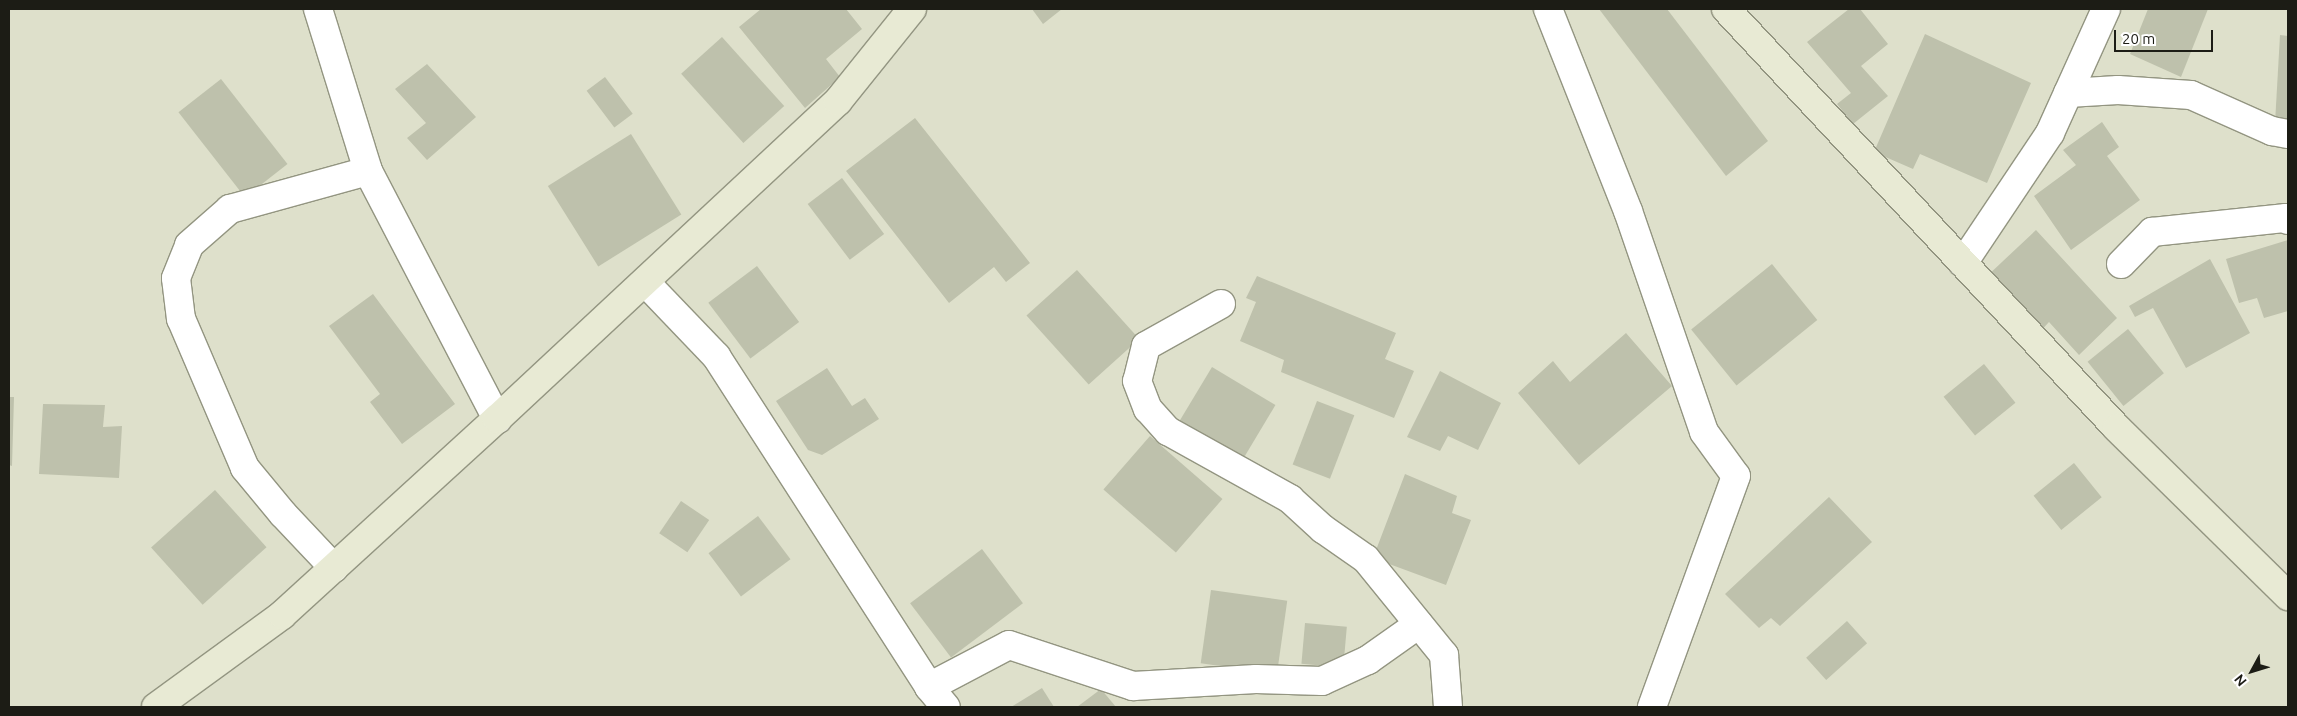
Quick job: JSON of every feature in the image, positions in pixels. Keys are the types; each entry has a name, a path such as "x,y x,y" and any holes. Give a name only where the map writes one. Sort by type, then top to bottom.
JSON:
{"street":[{"path":"318,9 368,171 497,419"},
{"path":"156,707 282,615 497,419 838,101 912,9"},
{"path":"1548,9 1628,211 1704,432 1736,476 1652,707"},
{"path":"1726,9 2117,428 2288,596"},
{"path":"1962,263 2050,132 2106,9"},
{"path":"2068,93 2118,90 2191,95 2272,131 2288,134"},
{"path":"334,568 283,514 245,468 181,319 176,278 189,245 230,209 368,171"},
{"path":"2121,264 2152,232 2286,218 2288,220"},
{"path":"644,282 716,356 929,686 946,707"},
{"path":"1221,304 1146,346 1137,381 1148,409 1168,431 1290,499 1323,529 1366,559 1444,655 1448,707"},
{"path":"929,686 1009,645 1133,686 1256,679 1322,681 1368,660 1419,624"}],"building":[{"path":"761,9 846,9 862,29 826,59 840,77 805,108 739,27"},
{"path":"1032,9 1062,9 1043,24"},
{"path":"1599,9 1667,9 1768,141 1726,176"},
{"path":"1849,9 1860,9 1888,44 1861,66 1888,96 1853,124 1837,104 1851,93 1807,42"},
{"path":"2148,9 2208,9 2181,77 2130,54"},
{"path":"1925,34 2031,83 1987,183 1920,154 1913,169 1874,152"},
{"path":"2280,35 2288,36 2288,124 2275,123"},
{"path":"722,37 784,106 743,143 681,74"},
{"path":"427,64 476,117 427,160 407,138 426,123 395,89"},
{"path":"605,77 633,114 614,128 587,91"},
{"path":"221,79 287,164 245,197 178,112"},
{"path":"915,118 1030,263 1006,282 994,267 949,303 846,171"},
{"path":"2102,122 2119,147 2107,156 2140,200 2071,250 2034,196 2076,165 2063,150"},
{"path":"631,134 681,215 598,266 548,186"},
{"path":"842,178 884,234 850,260 808,204"},
{"path":"2036,230 2117,318 2079,355 2049,322 2037,335 1985,278"},
{"path":"2288,240 2288,311 2264,318 2257,298 2239,303 2226,259"},
{"path":"2210,259 2250,333 2186,368 2153,308 2135,317 2129,306"},
{"path":"1772,264 1817,320 1736,385 1691,329"},
{"path":"757,266 799,322 750,359 708,303"},
{"path":"1077,270 1139,339 1089,385 1026,316"},
{"path":"1257,276 1396,333 1385,359 1414,371 1394,418 1281,372 1284,360 1240,341 1256,302 1246,298"},
{"path":"373,294 455,404 402,444 370,402 380,394 329,326"},
{"path":"2128,329 2164,373 2123,406 2088,362"},
{"path":"1626,333 1672,386 1579,465 1518,393 1553,361 1570,382"},
{"path":"1984,364 2015,403 1975,436 1944,397"},
{"path":"1212,367 1275,405 1241,462 1178,424"},
{"path":"827,368 852,406 865,398 879,419 822,455 808,450 776,401"},
{"path":"1440,371 1501,403 1478,450 1448,436 1440,451 1407,437"},
{"path":"9,397 14,397 12,466 9,465"},
{"path":"1317,401 1354,415 1330,479 1293,464"},
{"path":"43,404 105,405 103,427 122,426 119,478 39,474"},
{"path":"1150,436 1222,499 1176,553 1103,490"},
{"path":"2074,463 2102,497 2061,530 2034,496"},
{"path":"1405,474 1457,496 1452,513 1471,520 1446,585 1373,558"},
{"path":"215,490 267,547 203,605 151,548"},
{"path":"1829,497 1872,542 1780,626 1771,618 1759,628 1725,594"},
{"path":"681,501 709,520 687,552 659,533"},
{"path":"758,516 790,559 741,596 708,553"},
{"path":"982,549 1023,603 951,657 910,603"},
{"path":"1211,590 1287,601 1277,674 1201,663"},
{"path":"1847,621 1867,643 1826,680 1806,658"},
{"path":"1305,623 1347,627 1343,668 1301,664"},
{"path":"1042,688 1054,707 1011,707"},
{"path":"1101,689 1116,707 1077,707"}]}
